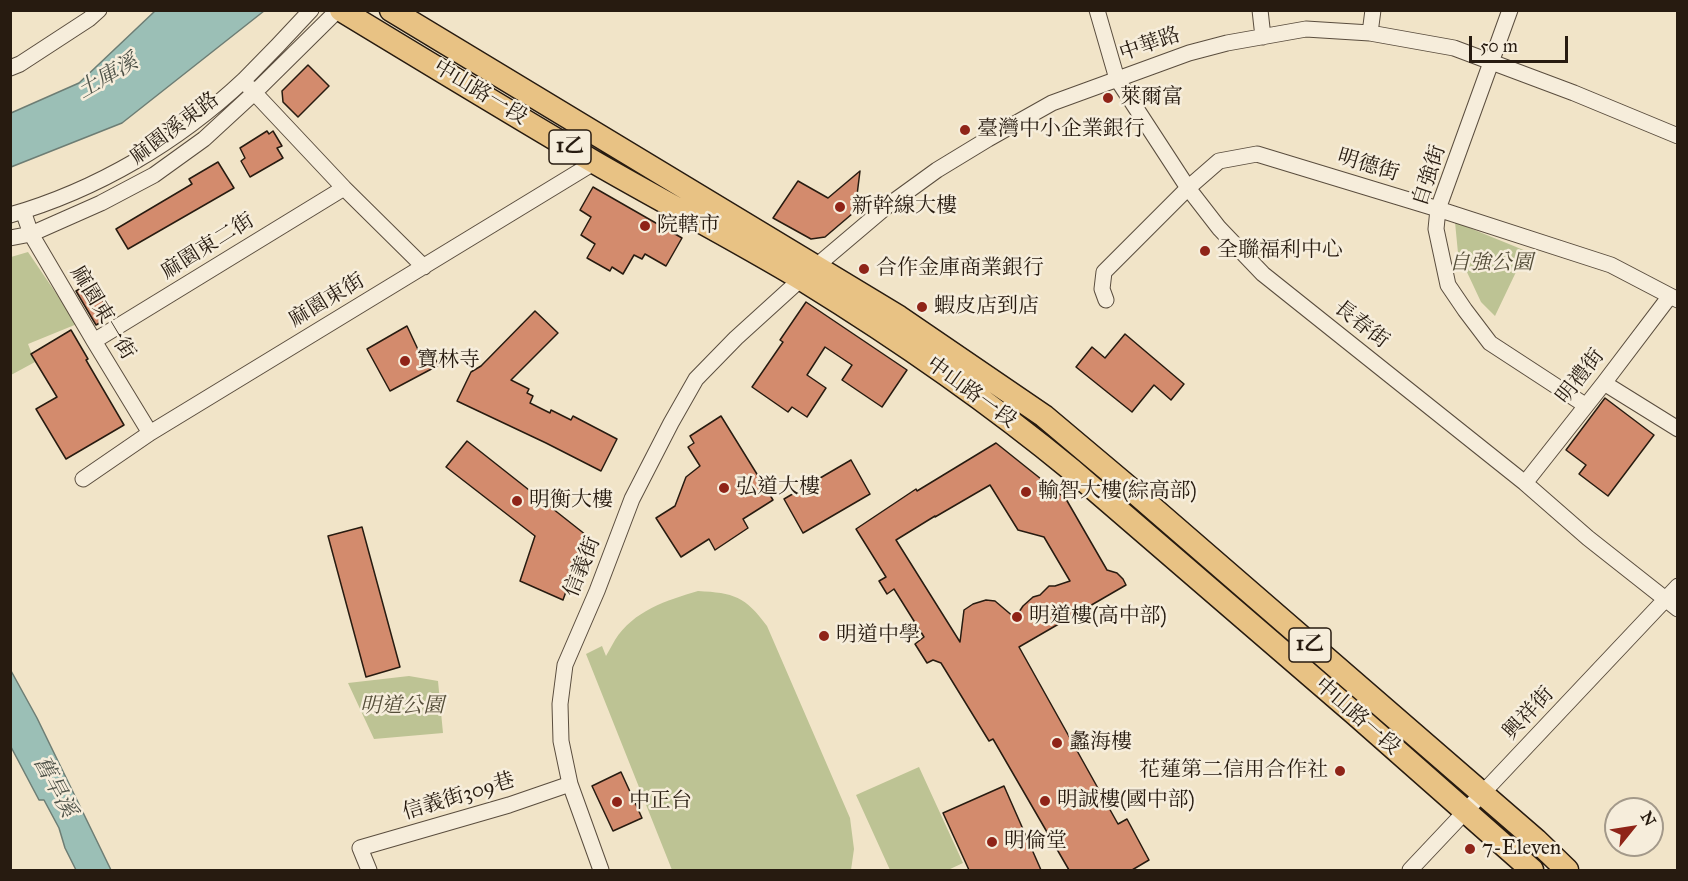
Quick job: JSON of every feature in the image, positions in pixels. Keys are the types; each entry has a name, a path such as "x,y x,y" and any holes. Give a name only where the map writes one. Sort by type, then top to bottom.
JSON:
{"main road":[{"name":"中山路一段","path":"339,10 595,162 808,273 899,317 1044,416 1139,495 1536,840 1567,870"},
{"name":"中山路一段","path":"391,10 808,273 1026,433 1208,587 1532,870"}],"street":[{"path":"10,68 20,64 99,10"},
{"name":"麻園溪東路","path":"17,213 87,188 161,145 243,80 311,10"},
{"name":"麻園溪東路","path":"10,238 31,234 101,203 154,175 204,139 339,10"},
{"name":"長春街","path":"1097,10 1117,79 1188,188 1219,228 1263,274 1525,483 1588,538 1677,609"},
{"path":"1260,10 1263,36"},
{"path":"1370,33 1373,10"},
{"name":"自強街","path":"1510,10 1438,209 1436,229 1448,285 1490,343 1585,405"},
{"name":"中華路","path":"808,273 886,207 937,170 1052,103 1189,53 1227,43 1306,29 1370,33 1454,48 1574,93 1677,136"},
{"path":"243,80 344,188 424,267"},
{"name":"明德街","path":"1106,300 1101,290 1104,272 1188,188 1219,161 1257,154 1611,265 1673,298"},
{"name":"麻園東街","path":"83,479 150,433 595,162"},
{"name":"麻園東二街","path":"94,341 344,188"},
{"name":"麻園東一街","path":"17,213 150,433"},
{"name":"信義街","path":"601,870 570,784 561,741 560,704 565,665 597,591 632,499 670,423 696,379 808,273"},
{"name":"明禮街","path":"1525,483 1585,405 1673,298"},
{"path":"1604,383 1677,429"},
{"name":"興祥街","path":"1410,870 1677,586"},
{"name":"信義街309巷","path":"369,870 360,848 509,805 570,784"}],"green space":[{"name":"自強公園","path":"1455,222 1526,251 1495,316 1481,302 1458,253"},
{"path":"28,252 77,324 28,344 35,362 11,375 11,257"},
{"path":"698,591 721,593 738,598 752,608 767,626 850,818 854,849 851,870 672,870 586,654 602,646 606,656 622,630 631,621 674,598"},
{"name":"明道公園","path":"409,676 438,681 443,733 374,739 348,683"},
{"path":"919,767 963,863 948,870 890,870 856,795"}],"water":[{"name":"土庫溪","path":"155,11 264,11 122,123 11,167 11,113 79,83"},
{"name":"舊旱溪","path":"10,669 37,718 111,870 76,870 65,848 59,828 44,800 39,800 11,747"}],"building":[{"path":"308,65 329,86 298,117 283,102 282,91"},
{"path":"267,131 269,134 273,131 282,146 277,148 283,158 250,177 241,161 245,158 240,148"},
{"path":"218,162 234,188 128,249 116,229 192,184 189,179"},
{"name":"新幹線大樓","path":"860,171 856,203 859,208 825,237 811,239 773,218 798,181 828,198"},
{"name":"院轄市","path":"593,187 682,238 666,266 645,254 642,259 634,255 623,274 612,267 610,271 587,258 595,244 581,235 591,217 580,210"},
{"path":"92,282 112,316 96,325 76,291"},
{"path":"806,302 907,370 882,407 842,380 852,365 825,347 807,375 826,388 807,417 792,407 788,412 752,387 783,342 780,340"},
{"path":"535,311 558,333 511,380 529,389 527,393 533,396 530,403 571,420 573,416 617,439 601,471 457,401 471,372 481,366"},
{"name":"寶林寺","path":"407,326 421,356 431,353 439,365 390,391 367,349"},
{"path":"71,330 124,425 66,459 36,409 57,397 31,354"},
{"path":"1125,334 1184,384 1171,400 1154,385 1132,412 1076,367 1092,347 1105,358"},
{"path":"1605,398 1654,435 1608,496 1579,474 1586,465 1566,450"},
{"name":"弘道大樓","path":"721,416 773,500 743,519 748,528 715,550 709,539 681,557 656,518 675,506 686,477 700,466 688,447 694,443 690,436"},
{"name":"明衡大樓","path":"467,441 586,535 563,600 520,581 535,536 446,467"},
{"path":"996,443 1066,499 1107,570 1117,573 1123,579 1126,585 1019,647 1118,824 1127,819 1149,860 1132,870 1069,870 993,739 989,741 941,663 933,660 927,663 915,644 924,637 894,589 887,594 879,581 886,577 856,529 916,489 917,491","holes":["990,485 1018,530 1044,537 1070,581 1049,586 1023,606 1015,618 995,601 986,600 973,604 964,610 960,642 896,540"]},
{"path":"851,460 870,494 803,533 784,499"},
{"path":"362,527 400,667 366,677 328,536"},
{"name":"中正台","path":"621,772 642,818 613,831 592,786"},
{"name":"明倫堂","path":"1004,786 1041,870 969,870 943,813"}],"place":[{"name":"萊爾富","path":"1108,98"},
{"name":"臺灣中小企業銀行","path":"965,130"},
{"name":"新幹線大樓","path":"840,207"},
{"name":"院轄市","path":"645,226"},
{"name":"全聯福利中心","path":"1205,251"},
{"name":"合作金庫商業銀行","path":"864,269"},
{"name":"蝦皮店到店","path":"922,307"},
{"name":"寶林寺","path":"405,361"},
{"name":"弘道大樓","path":"724,488"},
{"name":"輸智大樓(綜高部)","path":"1026,492"},
{"name":"明衡大樓","path":"517,501"},
{"name":"明道樓(高中部)","path":"1017,617"},
{"name":"明道中學","path":"824,636"},
{"name":"蠡海樓","path":"1057,743"},
{"name":"花蓮第二信用合作社","path":"1340,771"},
{"name":"明誠樓(國中部)","path":"1045,801"},
{"name":"中正台","path":"617,802"},
{"name":"明倫堂","path":"992,842"},
{"name":"7-Eleven","path":"1470,849"}]}
